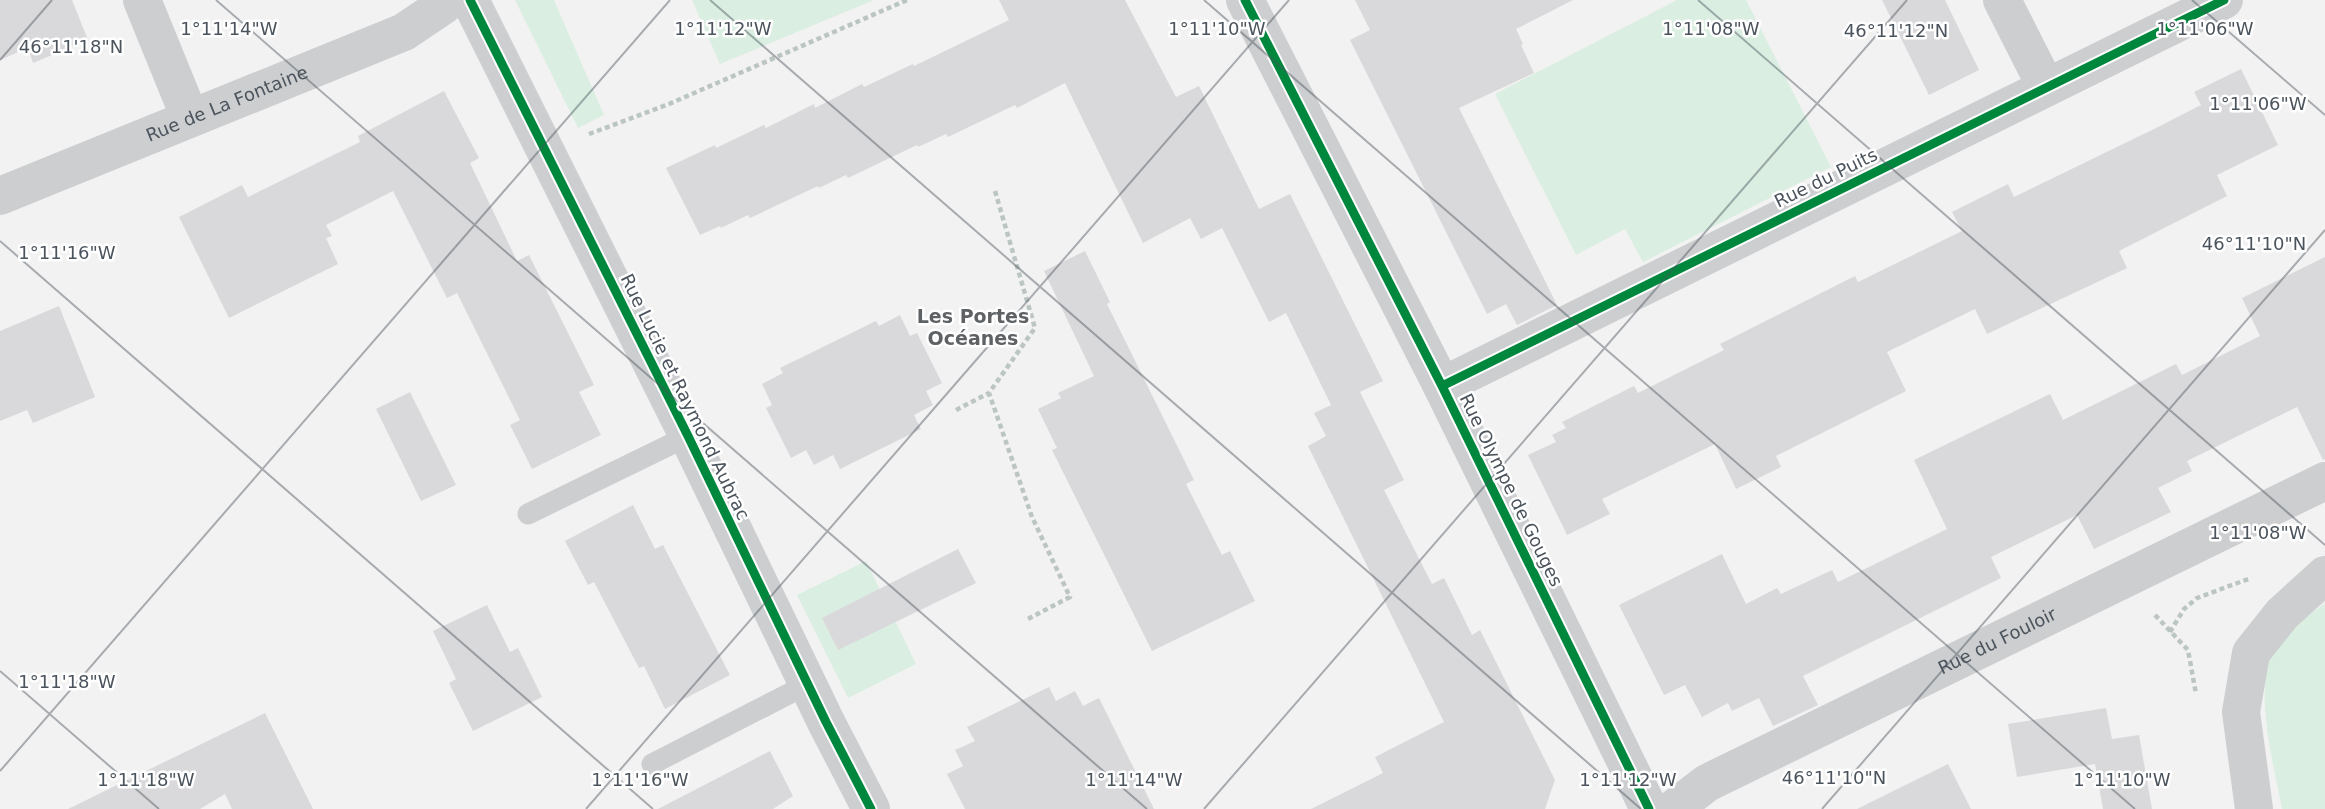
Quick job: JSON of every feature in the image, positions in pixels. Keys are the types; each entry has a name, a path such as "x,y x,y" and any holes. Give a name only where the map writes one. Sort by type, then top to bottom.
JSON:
{"street":[{"path":"142,0 190,118"},
{"name":"Rue de La Fontaine","path":"0,196 404,32 448,0"},
{"name":"Rue Lucie et Raymond Aubrac","path":"470,0 871,809"},
{"name":"Rue Olympe de Gouges","path":"1245,0 1442,386 1649,809"},
{"path":"2003,0 2046,87"},
{"name":"Rue du Puits","path":"1442,386 2224,0"},
{"name":"Rue du Fouloir","path":"1673,809 1707,783 2325,481"},
{"path":"2254,809 2241,712 2251,653 2282,614 2325,576"}],"lane":[{"path":"528,514 688,436"},
{"path":"652,764 808,684"}],"path":[{"path":"583,136 669,104 907,0"},
{"path":"956,410 989,393 1035,328 995,191"},
{"path":"989,393 1032,517 1070,597 1026,620"},
{"path":"2170,632 2184,610 2197,598 2261,574"},
{"path":"2149,608 2188,650 2197,703"}],"green space":[{"path":"515,0 554,0 604,115 578,128"},
{"path":"692,0 874,0 720,64"},
{"path":"1677,0 1746,0 1831,167 1643,262 1625,229 1576,255 1495,94"},
{"path":"866,561 916,664 848,698 797,595"},
{"path":"2325,603 2325,809 2282,809 2267,725 2265,681 2269,661 2280,640"}],"building":[{"path":"0,0 72,0 88,40 33,63 28,48 0,60"},
{"path":"999,0 1125,0 1176,97 1199,86 1259,209 1290,194 1383,381 1360,392 1404,480 1384,490 1432,584 1444,578 1472,635 1480,630 1555,780 1545,809 1311,809 1383,773 1375,757 1444,722 1308,446 1326,436 1314,413 1331,405 1286,313 1269,322 1222,228 1201,239 1190,218 1143,243 1065,83 1017,108 1015,105 948,137 946,134 918,147 917,145 848,178 846,175 750,218 748,215 700,235 666,168 764,125 766,128 814,104 815,108 862,84 864,87 913,64 914,66 1009,20"},
{"path":"1355,0 1573,0 1516,29 1534,73 1459,108 1557,305 1517,325 1506,304 1487,314 1350,40 1370,30"},
{"path":"1882,0 1945,0 1979,70 1929,95"},
{"path":"2241,69 2278,145 2217,175 2227,196 2119,251 2127,268 1987,334 1975,309 1887,352 1906,391 1776,456 1781,467 1736,489 1715,444 1602,499 1610,514 1567,535 1528,455 1556,442 1552,435 1566,428 1562,422 1634,386 1638,393 1724,350 1720,344 1855,276 1858,282 1962,231 1952,212 2008,184 2014,197 2158,127 2201,105 2194,92"},
{"path":"444,91 479,158 470,163 517,261 529,255 594,385 579,392 601,435 532,469 510,425 520,420 457,293 447,298 393,191 326,225 332,236 326,238 338,264 229,318 179,217 242,185 248,197 360,142 358,136"},
{"path":"1085,251 1110,302 1107,304 1194,480 1186,484 1222,555 1230,551 1255,601 1152,651 1052,450 1057,448 1038,409 1061,398 1058,393 1094,376 1044,271"},
{"path":"2325,257 2325,459 2323,460 2297,407 2187,461 2192,471 2158,488 2171,512 2094,549 2077,515 1991,557 2001,578 1803,676 1818,705 1773,726 1759,698 1732,711 1728,703 1702,717 1685,685 1664,695 1619,605 1722,554 1746,604 1777,588 1781,594 1832,570 1838,582 1947,529 1914,460 2050,394 2063,420 2176,364 2182,375 2260,336 2242,298"},
{"path":"59,306 95,397 33,423 27,410 0,421 0,331"},
{"path":"900,315 910,336 917,333 942,383 926,391 933,405 914,415 921,429 840,469 833,455 814,465 806,450 791,458 766,408 772,405 762,384 783,373 780,368 876,321 879,326"},
{"path":"410,392 456,485 421,501 376,409"},
{"path":"633,505 655,549 663,545 730,675 665,709 644,666 639,668 594,582 588,585 565,541"},
{"path":"958,549 976,583 838,650 822,618"},
{"path":"487,605 510,652 518,648 542,697 473,731 449,683 456,679 433,631"},
{"path":"1049,687 1056,701 1075,691 1083,706 1099,698 1154,809 965,809 947,774 963,766 955,750 975,741 967,727"},
{"path":"2106,708 2112,739 2139,735 2152,809 2103,809 2095,764 2017,777 2008,724"},
{"path":"265,713 313,809 232,809 225,794 200,809 68,809"},
{"path":"770,751 793,796 773,809 658,809"},
{"path":"1948,764 1971,809 1857,809"}],"cycle path":[{"path":"470,0 871,809"},
{"path":"1245,0 1442,386 1649,809"},
{"path":"1442,386 2224,0"}],"district":[{"name":"Les Portes Océanes","path":"973,327"}]}
